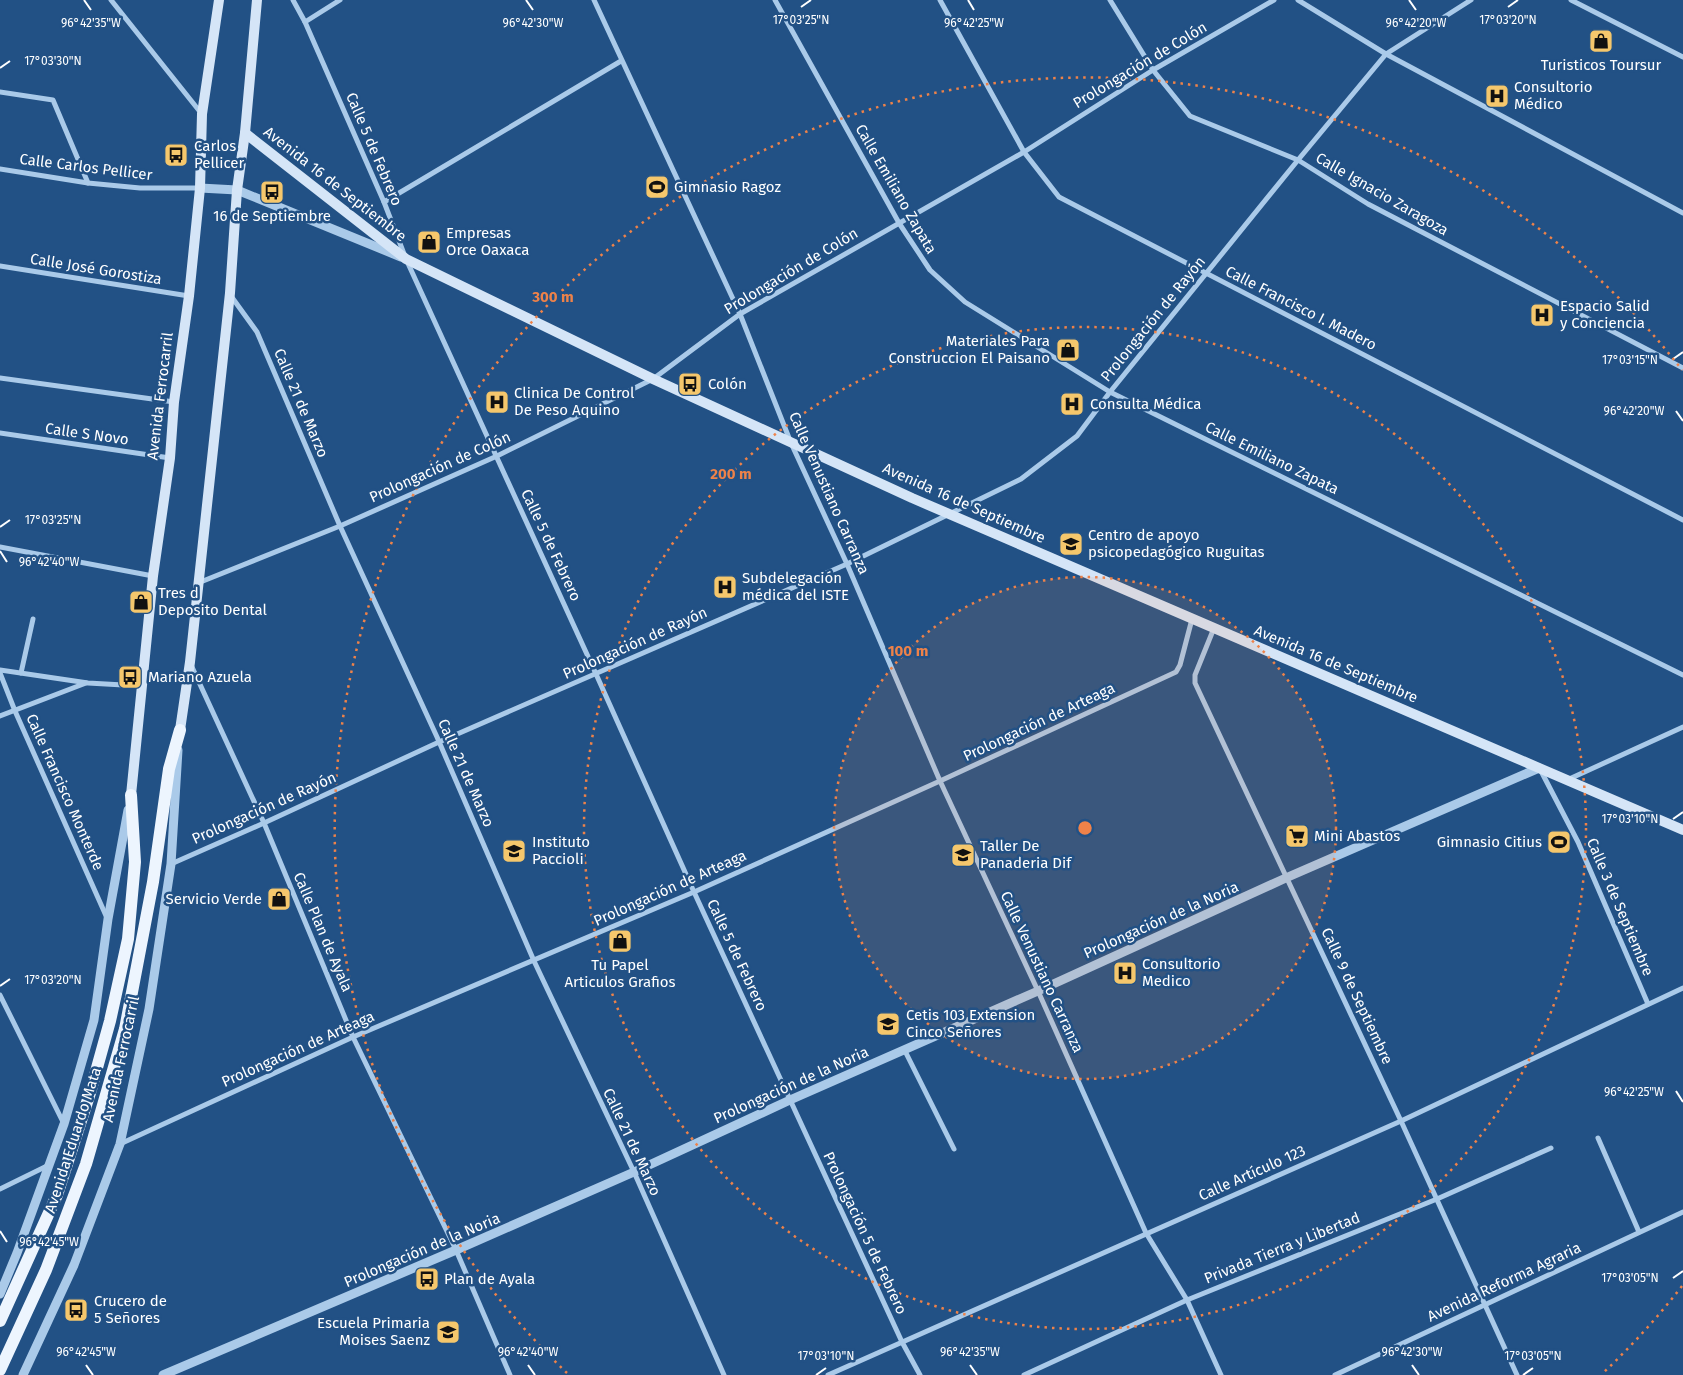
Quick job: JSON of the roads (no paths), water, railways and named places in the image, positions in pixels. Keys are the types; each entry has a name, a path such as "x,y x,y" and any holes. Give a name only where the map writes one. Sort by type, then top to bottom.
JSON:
{"main road":[{"name":"Avenida Ferrocarril","path":"110,1021 128,938 135,862 131,795 141,686 153,576 170,458 174,402 189,296 200,188 202,114 219,0"},
{"name":"Avenida Ferrocarril","path":"125,1029 153,882 169,769 180,730 190,662 230,294 237,190 245,132 257,0"},
{"name":"Avenida 16 de Septiembre","path":"245,132 406,259 653,379 951,515 1683,830"},
{"name":"Avenida Eduardo Mata","path":"0,1321 57,1195 90,1093 110,1021"},
{"name":"Avenida Eduardo Mata","path":"0,1370 46,1270 86,1164 125,1029"}],"street":[{"path":"111,0 202,114"},
{"name":"Calle 5 de Febrero","path":"293,0 305,22 384,202 406,259 790,1100"},
{"path":"305,22 340,0"},
{"name":"Calle Venustiano Carranza","path":"594,0 740,314 792,443 847,564 940,781 1038,991 1146,1233 1187,1300 1221,1375"},
{"name":"Calle Emiliano Zapata","path":"775,0 898,223 930,270 965,302 1110,392 1683,675"},
{"name":"Calle Francisco I. Madero","path":"940,0 1024,152 1059,196 1683,520"},
{"name":"Calle Ignacio Zaragoza","path":"1110,0 1153,70 1190,116 1298,160 1368,204 1683,368"},
{"name":"Prolongación de Colón","path":"198,583 340,526 497,456 653,379 740,314 1024,152 1153,70 1274,0"},
{"path":"1298,0 1386,54 1683,212"},
{"name":"Prolongación de Rayón","path":"171,864 439,742 847,564 1021,480 1077,436 1206,273 1386,54 1471,0"},
{"path":"1571,0 1683,57"},
{"path":"384,202 622,60"},
{"path":"0,92 53,100 88,183"},
{"name":"Calle Carlos Pellicer","path":"0,169 88,183 140,188 200,188"},
{"name":"Avenida 16 de Septiembre","path":"200,188 237,190 406,259"},
{"name":"Calle José Gorostiza","path":"0,266 189,296"},
{"name":"Calle 21 de Marzo","path":"230,294 257,332 340,526 439,742 534,962 634,1172 724,1375"},
{"path":"0,378 174,402"},
{"name":"Calle S Novo","path":"0,433 170,458"},
{"path":"0,547 153,576"},
{"name":"Prolongación de Arteaga","path":"120,1144 354,1036 534,962 694,892 1176,672 1180,665 1192,618"},
{"path":"21,673 33,619"},
{"name":"Calle 9 de Septiembre","path":"1214,627 1195,675 1195,683 1288,878 1517,1375"},
{"name":"Calle Plan de Ayala","path":"190,662 264,823 354,1036 456,1250 510,1375"},
{"path":"0,672 141,686"},
{"name":"Calle Francisco Monterde","path":"0,672 15,711 108,919"},
{"path":"0,716 88,682"},
{"path":"1567,780 1683,727"},
{"name":"Avenida Ferrocarril","path":"24,1372 74,1265 120,1144 149,1009 171,864 180,730"},
{"name":"Prolongación de la Noria","path":"163,1375 634,1172 904,1049 1539,768"},
{"name":"Calle 3 de Septiembre","path":"1539,768 1578,842 1648,1004"},
{"name":"Avenida Ferrocarril","path":"0,1294 64,1124 94,1020 108,919 131,795"},
{"name":"Calle Artículo 123","path":"828,1375 1401,1121 1683,988"},
{"path":"0,995 64,1124"},
{"path":"904,1049 954,1149"},
{"name":"Prolongación 5 de Febrero","path":"790,1100 902,1342 920,1375"},
{"path":"1598,1138 1640,1232"},
{"name":"Privada Tierra y Libertad","path":"1024,1375 1187,1300 1437,1199 1551,1148"},
{"path":"0,1189 49,1165"},
{"name":"Avenida Reforma Agraria","path":"1335,1375 1683,1212"},
{"path":"17,1375 24,1372"}],"place":[{"name":"Turisticos Toursur","path":"1601,41"},
{"name":"Consultorio Médico","path":"1497,96"},
{"name":"Carlos Pellicer","path":"176,155"},
{"name":"Gimnasio Ragoz","path":"657,187"},
{"name":"16 de Septiembre","path":"272,192"},
{"name":"Empresas Orce Oaxaca","path":"429,242"},
{"name":"Espacio Salid y Conciencia","path":"1542,315"},
{"name":"Materiales Para Construccion El Paisano","path":"1068,350"},
{"name":"Colón","path":"690,384"},
{"name":"Clinica De Control De Peso Aquino","path":"497,402"},
{"name":"Consulta Médica","path":"1072,404"},
{"name":"Centro de apoyo psicopedagógico Ruguitas","path":"1071,544"},
{"name":"Subdelegación médica del ISTE","path":"725,587"},
{"name":"Tres d Deposito Dental","path":"141,602"},
{"name":"Mariano Azuela","path":"130,677"},
{"name":"Mini Abastos","path":"1297,836"},
{"name":"Gimnasio Citius","path":"1559,842"},
{"name":"Instituto Paccioli","path":"514,851"},
{"name":"Taller De Panaderia Dif","path":"963,855"},
{"name":"Servicio Verde","path":"279,899"},
{"name":"Tu Papel Articulos Grafios","path":"620,941"},
{"name":"Consultorio Medico","path":"1125,973"},
{"name":"Cetis 103 Extension Cinco Señores","path":"888,1024"},
{"name":"Plan de Ayala","path":"427,1279"},
{"name":"Crucero de 5 Señores","path":"76,1310"},
{"name":"Escuela Primaria Moises Saenz","path":"448,1332"}]}
